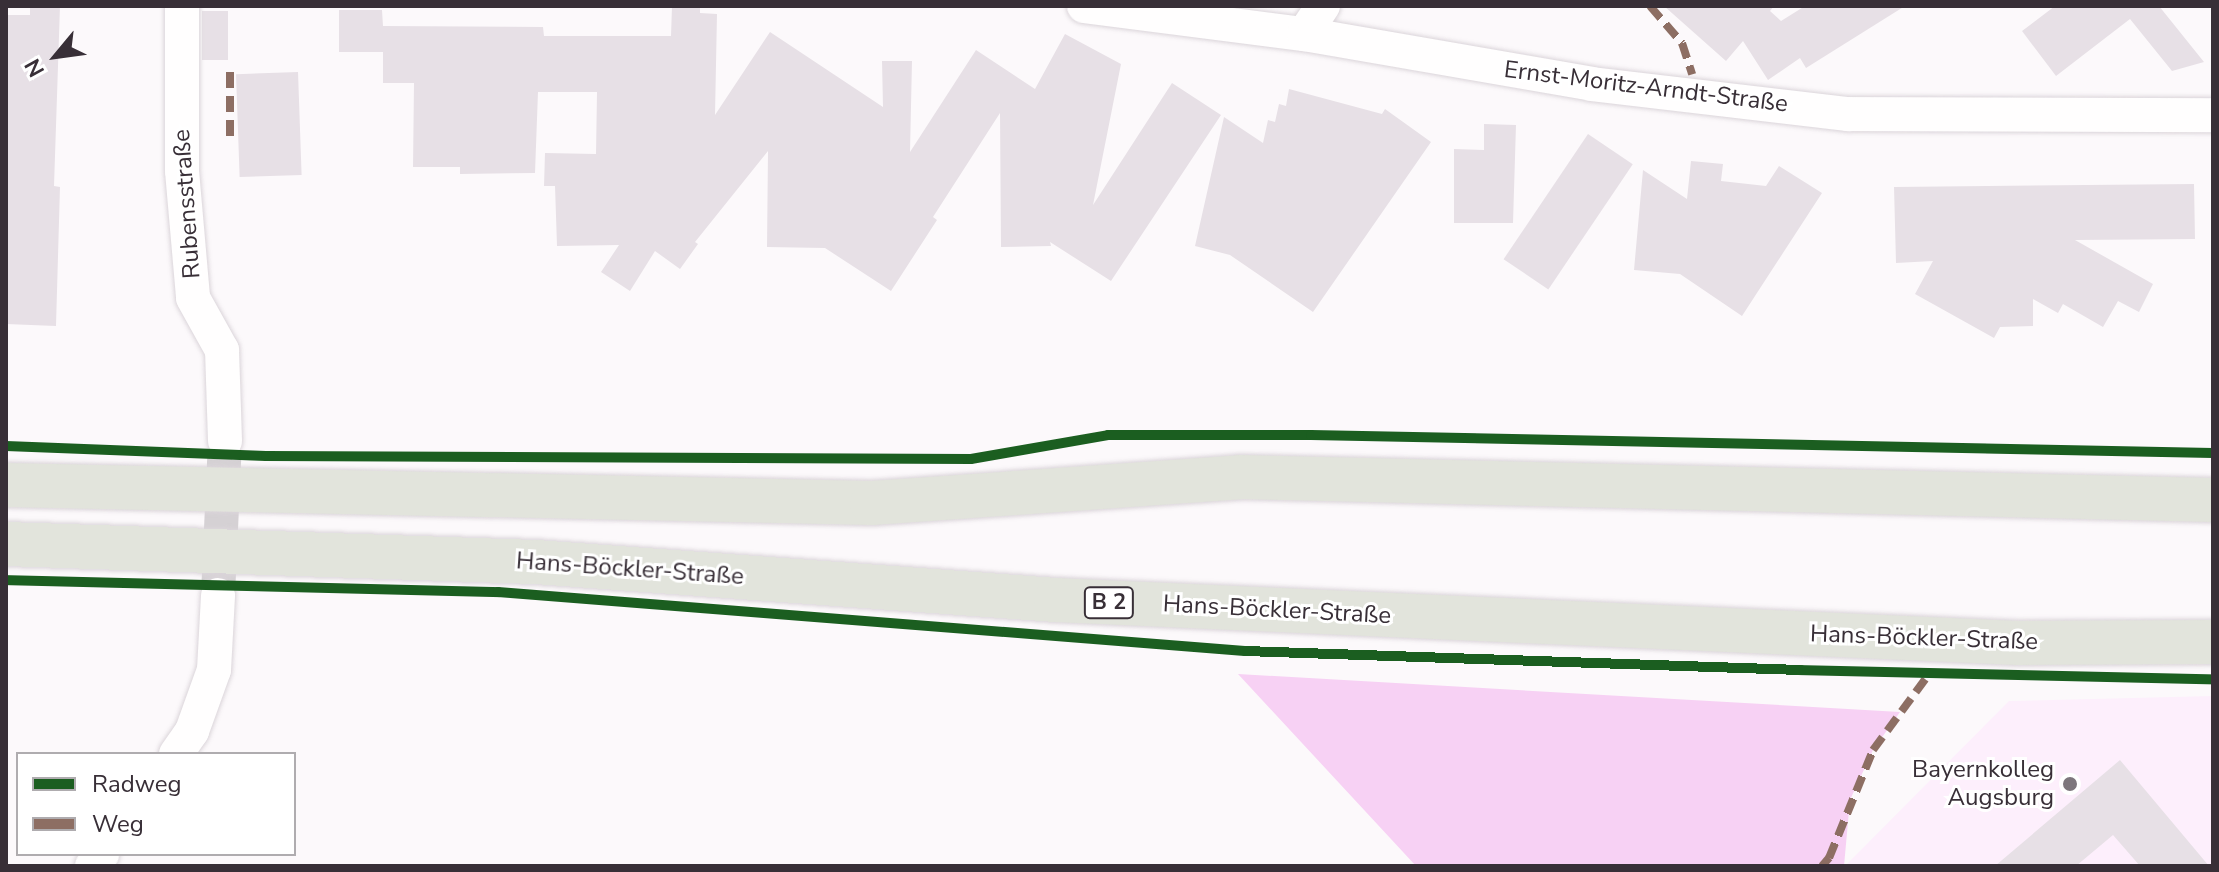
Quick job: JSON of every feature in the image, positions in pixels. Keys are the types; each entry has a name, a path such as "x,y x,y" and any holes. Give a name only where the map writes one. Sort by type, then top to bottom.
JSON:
{"main road":[{"path":"6,485 872,503 1240,477 2213,500"},
{"name":"Hans-Böckler-Straße","path":"6,544 536,562 1071,601 2018,643 2213,642"}],"street":[{"name":"Rubensstraße","path":"182,6 182,171 193,298 222,350 225,441"},
{"name":"Ernst-Moritz-Arndt-Straße","path":"1084,6 1304,34 1592,84 1848,114 2213,115"},
{"path":"1304,34 1323,6"},
{"path":"177,752 192,731 214,670 218,595"}],"shaded area":[{"path":"1238,674 1900,712 1873,750 1850,800 1844,866 1416,866"},
{"name":"Bayernkolleg Augsburg","path":"2213,696 2213,866 1845,866 2009,701"}],"building":[{"path":"30,6 60,6 54,186 60,187 56,326 6,324 6,15 30,15"},
{"path":"672,6 700,6 700,13 717,14 715,115 770,32 883,107 882,61 912,61 910,152 976,50 1035,89 1065,34 1121,64 1093,205 1172,83 1221,115 1111,281 1050,242 1051,246 1001,247 1000,113 933,217 937,220 891,291 825,248 767,247 768,151 695,242 698,244 680,269 655,251 630,291 601,272 619,245 557,246 555,186 544,186 545,153 596,154 597,92 538,92 535,173 460,174 460,167 413,167 414,83 383,83 383,52 339,52 339,10 382,10 383,26 543,27 544,36 671,36"},
{"path":"1664,6 1774,6 1770,11 1781,21 1805,6 1905,6 1806,68 1800,58 1768,80 1743,41 1726,61"},
{"path":"2055,6 2159,6 2204,62 2172,71 2130,19 2056,76 2022,31"},
{"path":"202,11 228,11 228,60 202,60"},
{"path":"298,72 302,175 240,177 236,74"},
{"path":"1289,89 1382,114 1385,109 1431,142 1313,312 1230,255 1195,246 1224,117 1263,143 1268,120 1275,122 1279,104 1286,106"},
{"path":"1484,124 1516,125 1513,223 1454,223 1454,149 1484,150"},
{"path":"1588,134 1633,164 1548,289 1504,259"},
{"path":"1691,161 1723,164 1721,181 1766,186 1779,166 1822,193 1742,316 1680,274 1634,270 1643,170 1687,199"},
{"path":"2194,184 2195,239 2075,240 2153,284 2139,312 2118,301 2103,327 2063,304 2058,313 2033,299 2033,326 2000,327 1994,338 1915,294 1933,261 1896,263 1894,187"},
{"path":"2120,760 2209,866 2140,866 2113,835 2076,866 1995,866"}],"tunnel":[{"path":"218,595 225,441"}],"marked path":[{"path":"1650,6 1682,43 1692,74"},
{"path":"230,72 230,136"},
{"path":"1822,866 1829,858 1873,750 1929,674"}],"cycle path":[{"path":"6,446 266,456 971,459 1108,435 1311,435 2213,453"},
{"path":"6,580 498,592 1245,651 1801,670 2213,679"}],"place":[{"name":"Bayernkolleg Augsburg","path":"2070,784"}]}
